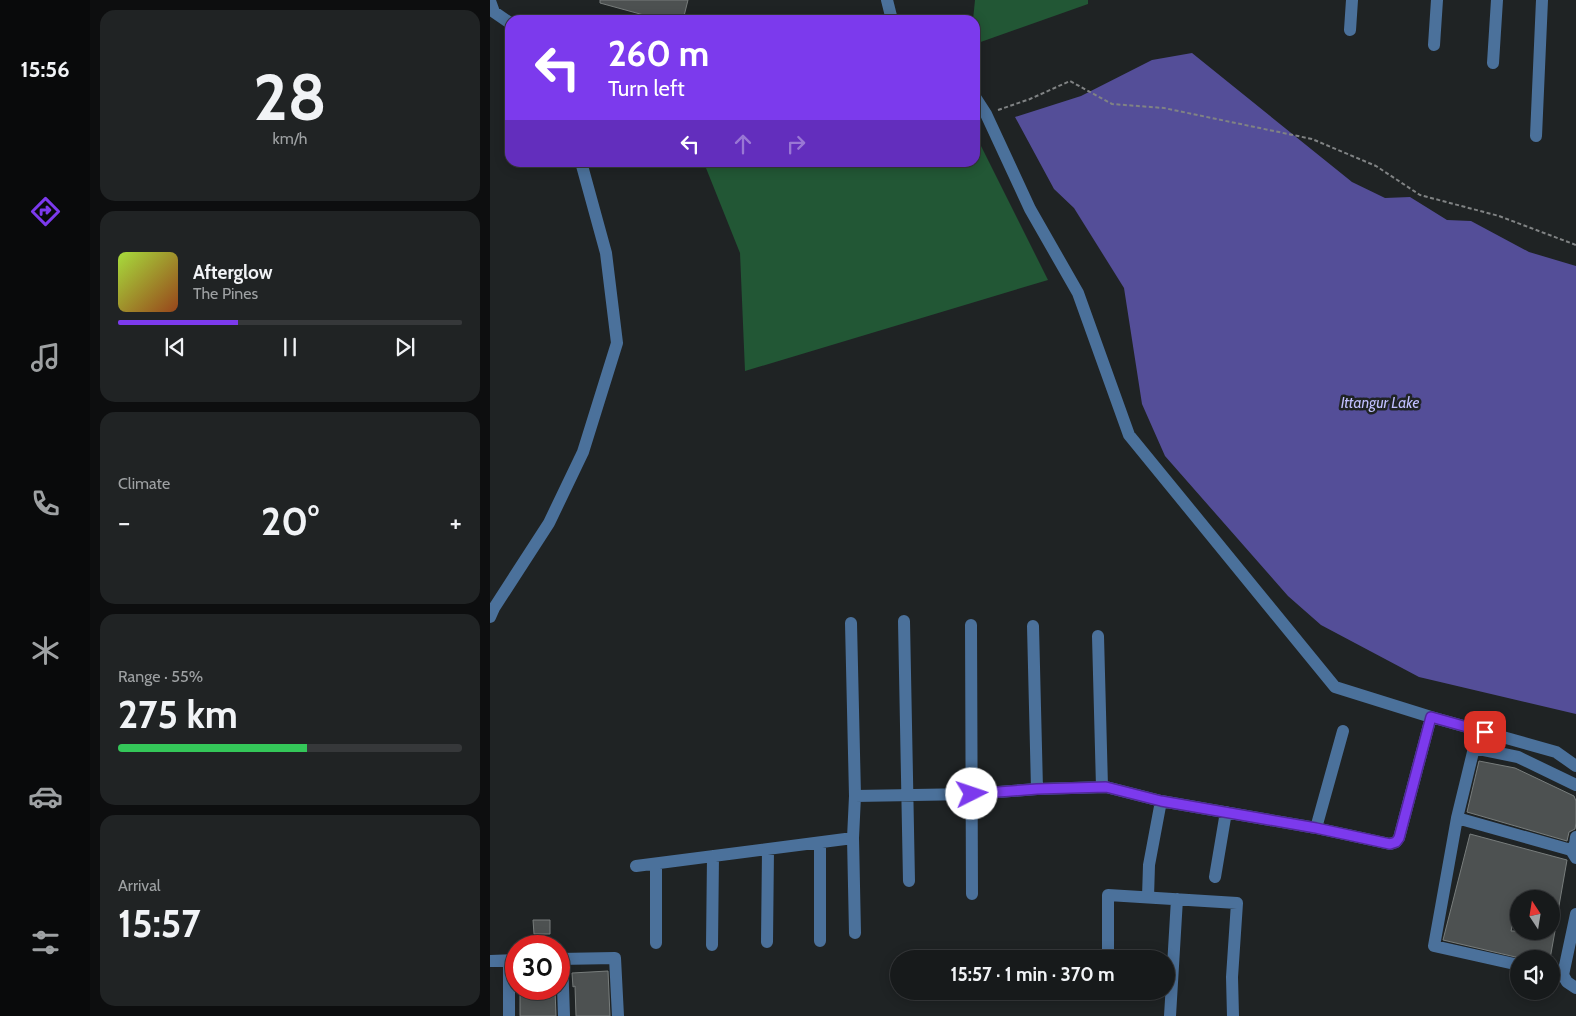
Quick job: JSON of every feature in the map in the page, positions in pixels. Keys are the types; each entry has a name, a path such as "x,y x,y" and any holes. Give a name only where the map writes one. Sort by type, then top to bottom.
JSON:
{"street":[{"path":"888,0 891,15"},
{"path":"1350,30 1352,0"},
{"path":"1434,46 1437,0"},
{"path":"1493,63 1497,0"},
{"path":"1536,136 1542,0"},
{"path":"490,1 494,12 505,20"},
{"path":"980,105 1030,209 1078,293 1129,435 1335,687 1431,717 1556,752 1576,766"},
{"path":"490,617 549,523 583,452 617,342 606,253 582,167"},
{"path":"904,621 909,881"},
{"path":"851,623 855,796 853,838 855,934"},
{"path":"971,625 972,894"},
{"path":"1033,626 1037,789"},
{"path":"1098,636 1102,787"},
{"path":"855,796 972,794 1102,787 1161,801 1316,828 1390,844 1396,842 1399,838 1431,717"},
{"path":"1316,828 1342,731"},
{"path":"1510,963 1434,946 1457,818 1474,748 1518,756 1576,785"},
{"path":"1148,897 1149,865 1161,801"},
{"path":"1215,878 1226,812"},
{"path":"1457,818 1573,854 1576,836"},
{"path":"636,866 853,838"},
{"path":"820,843 820,941"},
{"path":"767,942 768,849"},
{"path":"712,945 713,856"},
{"path":"656,864 656,943"},
{"path":"1108,950 1108,895 1238,903 1232,977 1233,1016"},
{"path":"1170,1016 1177,899"},
{"path":"1560,964 1576,914"},
{"path":"570,959 615,958 618,1016"},
{"path":"490,961 505,960"},
{"path":"1560,976 1576,988"},
{"path":"509,1016 510,1000"},
{"path":"563,1000 564,1016"}],"path":[{"path":"986,114 1030,99 1070,81 1112,104 1164,108 1312,139 1376,166 1420,195 1499,216 1576,245"}],"green space":[{"path":"975,0 1088,0 1088,4 980,42 980,15 974,15"},
{"path":"980,144 1048,280 745,371 740,253 706,167 980,167"}],"water":[{"name":"Ittangur Lake","path":"1192,53 1352,182 1385,198 1410,197 1447,220 1471,221 1529,252 1576,266 1576,714 1419,677 1321,625 1288,596 1165,456 1142,404 1124,288 1074,208 1054,189 1015,117 1081,96 1152,60"}],"building":[{"path":"600,0 688,0 684,15 644,15 600,3"},
{"path":"1479,761 1515,768 1574,796 1576,801 1576,823 1575,829 1569,832 1567,841 1467,812"},
{"path":"1470,834 1567,860 1560,900 1560,890 1510,890 1510,940 1553,940 1552,950 1510,950 1510,956 1443,940"},
{"path":"533,920 550,920 550,934 534,934"},
{"path":"608,971 610,1016 576,1016 575,986 573,987 572,973"},
{"path":"520,1000 555,1000 556,1016 520,1016"}],"route":[{"path":"972,794 1037,789 1106,787 1161,801 1316,828 1390,844 1396,842 1399,838 1431,717 1485,732"}]}
